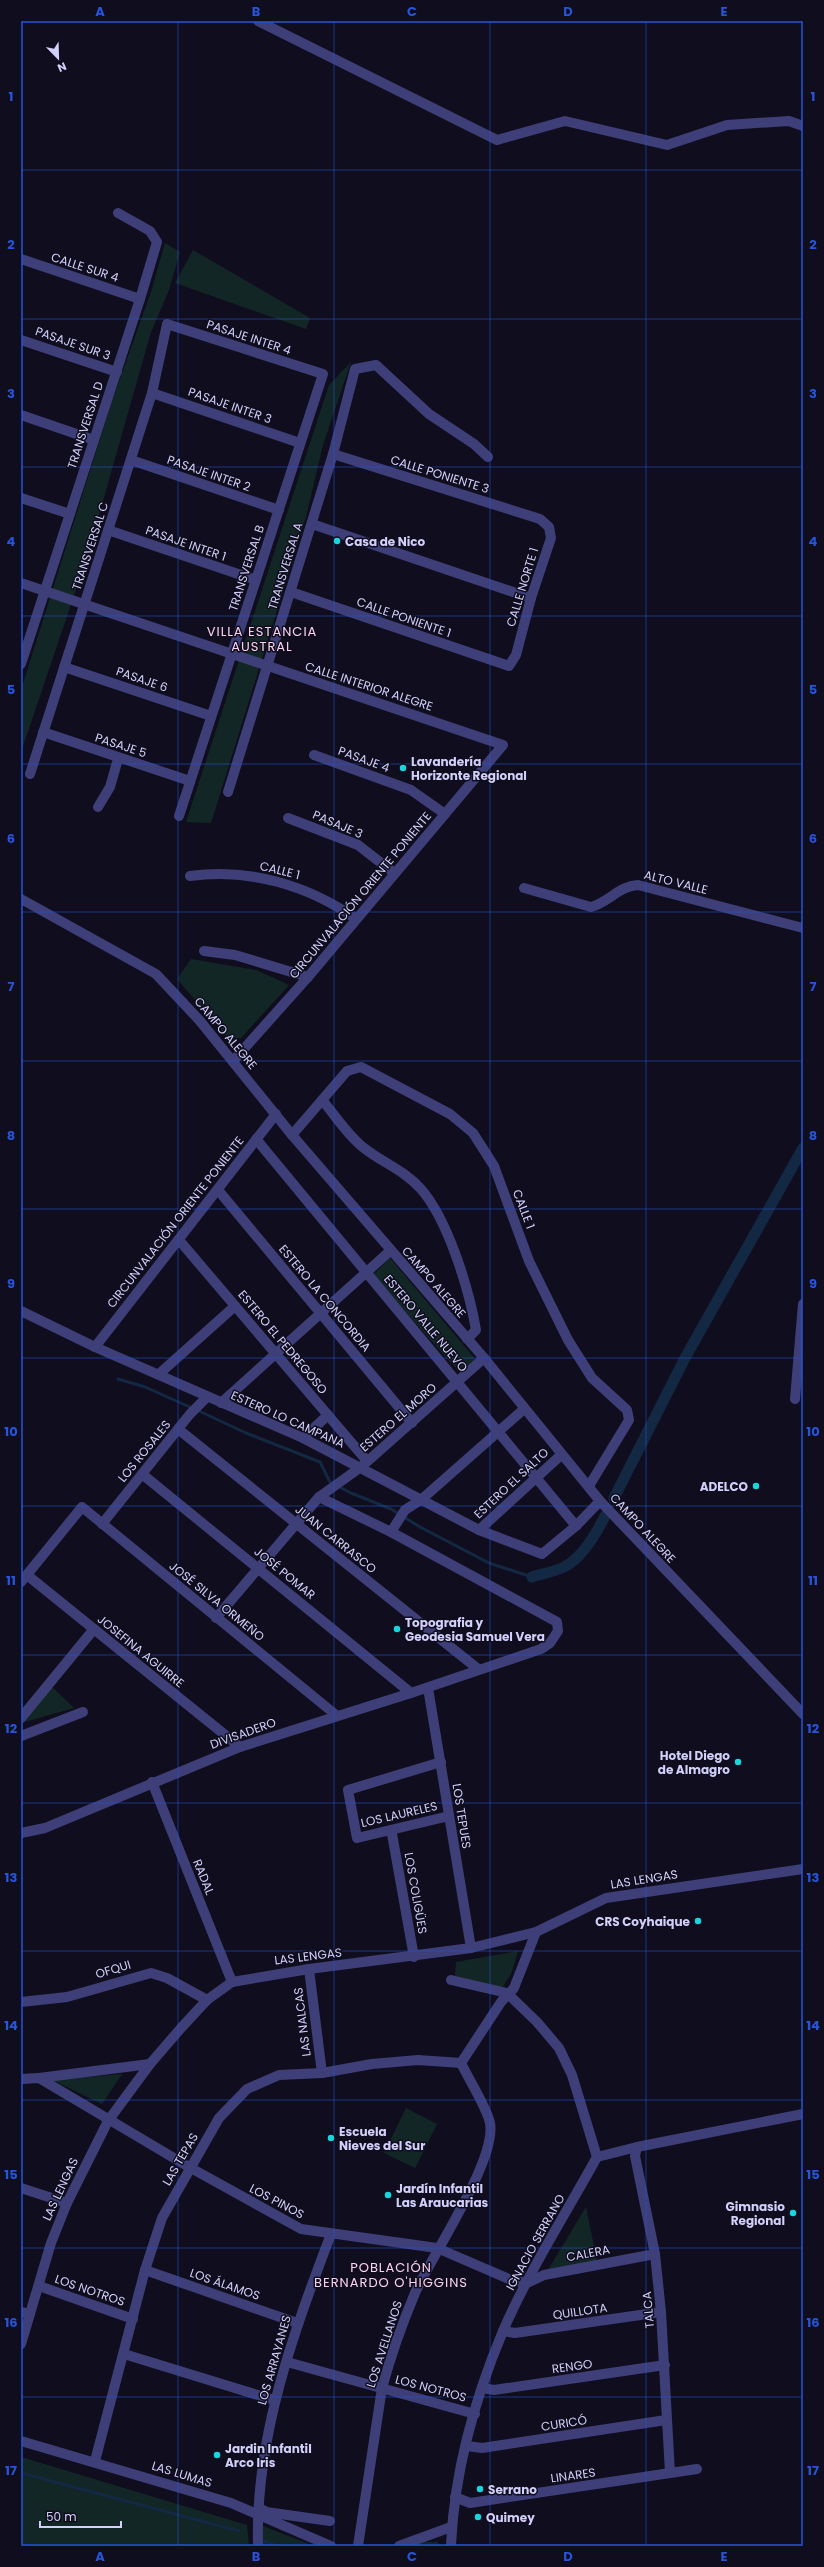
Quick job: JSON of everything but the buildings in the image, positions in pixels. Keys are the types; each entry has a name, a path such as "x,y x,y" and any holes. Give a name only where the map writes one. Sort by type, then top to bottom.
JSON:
{"street":[{"path":"258,21 497,140 565,121 667,145 727,125 789,121 803,126"},
{"name":"TRANSVERSAL D","path":"21,664 23,653 117,372 157,242 150,231 118,213"},
{"name":"CALLE SUR 4","path":"21,260 140,299"},
{"name":"PASAJE INTER 4","path":"167,324 323,374"},
{"name":"TRANSVERSAL C","path":"30,774 152,393 167,324"},
{"name":"PASAJE SUR 3","path":"21,340 117,372"},
{"name":"TRANSVERSAL A","path":"228,792 269,666 312,524 333,454 355,369 376,365 429,414 474,444 488,457"},
{"name":"TRANSVERSAL B","path":"179,816 323,374"},
{"name":"PASAJE INTER 3","path":"152,393 300,443"},
{"path":"21,416 94,440"},
{"name":"CALLE PONIENTE 3","path":"333,454 540,519"},
{"name":"PASAJE INTER 2","path":"131,460 279,510"},
{"path":"21,498 70,514"},
{"name":"CALLE NORTE 1","path":"509,666 516,655 531,598 551,538 549,527 540,519"},
{"path":"312,524 531,598"},
{"name":"PASAJE INTER 1","path":"108,530 256,580"},
{"name":"CALLE INTERIOR ALEGRE","path":"21,583 504,744"},
{"name":"CALLE PONIENTE 1","path":"291,592 509,666"},
{"name":"PASAJE 6","path":"64,667 211,716"},
{"name":"PASAJE 5","path":"44,732 118,759 190,781"},
{"name":"CIRCUNVALACIÓN ORIENTE PONIENTE","path":"233,1061 308,977 504,744"},
{"name":"PASAJE 4","path":"314,755 411,790 445,814"},
{"path":"98,807 110,787 118,759"},
{"name":"PASAJE 3","path":"288,818 358,845 394,873"},
{"name":"CALLE 1","path":"190,876 232,873 261,878 311,892 333,902 356,919"},
{"name":"ALTO VALLE","path":"524,888 591,907 600,904 627,886 638,885 803,928"},
{"name":"CAMPO ALEGRE","path":"21,899 156,974 233,1061 390,1251 484,1358 561,1455 589,1486 600,1501 803,1714"},
{"path":"204,951 236,955 308,977"},
{"name":"CALLE 1","path":"292,1134 347,1071 361,1067 450,1114 473,1133 494,1166 529,1261 568,1340 592,1378 627,1410 629,1420 589,1486"},
{"path":"322,1100 364,1148 398,1168 421,1189 444,1224 473,1311 476,1330 466,1339"},
{"name":"CIRCUNVALACIÓN ORIENTE PONIENTE","path":"96,1346 276,1114"},
{"name":"ESTERO VALLE NUEVO","path":"256,1139 366,1273 458,1381 576,1526"},
{"name":"ESTERO LA CONCORDIA","path":"218,1190 412,1423"},
{"name":"ESTERO EL PEDREGOSO","path":"179,1240 328,1415 364,1464"},
{"path":"221,1403 390,1251"},
{"path":"796,1399 803,1304"},
{"path":"159,1374 235,1306"},
{"name":"ESTERO LO CAMPANA","path":"21,1311 159,1374 205,1399 221,1403 364,1464 422,1499 479,1530 542,1554 576,1526"},
{"name":"ESTERO EL MORO","path":"216,1618 295,1523 323,1494 364,1464 484,1358"},
{"name":"LOS ROSALES","path":"102,1524 190,1414 205,1399"},
{"path":"323,1494 391,1532 405,1510 422,1499 524,1409"},
{"path":"303,1438 328,1415"},
{"name":"JUAN CARRASCO","path":"178,1429 478,1670"},
{"name":"ESTERO EL SALTO","path":"479,1530 538,1478 561,1455"},
{"name":"JOSÉ POMAR","path":"142,1474 411,1693"},
{"path":"576,1526 600,1501"},
{"name":"JOSÉ SILVA ORMEÑO","path":"24,1578 82,1507 336,1715"},
{"name":"DIVISADERO","path":"21,1833 45,1828 152,1782 240,1747 336,1715 428,1688 541,1649 550,1643 558,1631 557,1622 391,1532"},
{"name":"JOSEFINA AGUIRRE","path":"24,1578 94,1629 240,1747"},
{"path":"21,1718 94,1629"},
{"name":"LOS TEPUES","path":"428,1688 472,1948"},
{"path":"21,1736 83,1712"},
{"name":"LOS LAURELES","path":"441,1762 348,1790 357,1838 449,1816"},
{"name":"RADAL","path":"152,1782 232,1982"},
{"name":"LOS COLIGÜES","path":"392,1834 414,1957"},
{"name":"LAS LENGAS","path":"21,2344 26,2313 39,2286 51,2243 66,2202 108,2121 150,2064 207,2000 232,1982 309,1969 414,1957 472,1948 536,1932 606,1898 803,1869"},
{"path":"461,2063 507,1993 514,1988 536,1932"},
{"name":"LAS NALCAS","path":"309,1969 322,2073"},
{"name":"OFQUI","path":"21,2002 67,1997 150,1973 167,1978 207,2000"},
{"path":"451,1980 507,1993 537,2022 559,2048 572,2075 597,2157 637,2147 803,2114"},
{"name":"LAS TEPAS","path":"95,2461 145,2270 162,2218 189,2168 219,2118 247,2089 279,2075 322,2073 372,2064 418,2060 461,2063"},
{"name":"LOS AVELLANOS","path":"358,2546 382,2388 405,2317 438,2248 479,2175 490,2138 490,2122 461,2063"},
{"path":"21,2079 150,2064"},
{"name":"LOS PINOS","path":"39,2078 108,2121 189,2168 301,2229 438,2248 511,2280 527,2283"},
{"name":"TALCA","path":"637,2147 635,2156 655,2254 661,2312 670,2474"},
{"name":"IGNACIO SERRANO","path":"451,2546 455,2497 467,2446 482,2388 503,2331 527,2283 597,2157"},
{"path":"21,2188 66,2202"},
{"name":"LOS ARRAYANES","path":"258,2546 258,2509 274,2400 287,2362 297,2323 331,2234"},
{"name":"CALERA","path":"527,2283 544,2275 655,2254"},
{"name":"LOS ÁLAMOS","path":"145,2270 297,2323"},
{"name":"LOS NOTROS","path":"39,2286 133,2319"},
{"name":"QUILLOTA","path":"503,2331 515,2333 661,2312"},
{"path":"124,2354 274,2400"},
{"name":"LOS NOTROS","path":"287,2362 475,2414"},
{"name":"RENGO","path":"482,2388 494,2390 665,2365"},
{"name":"CURICÓ","path":"467,2446 482,2448 666,2420"},
{"name":"LAS LUMAS","path":"21,2441 258,2509 331,2546"},
{"name":"LINARES","path":"455,2497 470,2503 697,2469"},
{"path":"258,2509 266,2512 330,2521"},
{"path":"400,2546 452,2527"}],"green space":[{"path":"165,243 180,252 169,290 151,332 87,557 21,752 21,690 112,401 151,292"},
{"path":"193,250 310,318 306,329 175,283"},
{"path":"351,362 323,445 306,517 211,823 186,822 329,385"},
{"path":"191,959 256,970 289,985 241,1038 229,1039 177,979"},
{"path":"390,1258 476,1360 460,1373 373,1275"},
{"path":"48,1683 74,1708 21,1723 21,1714"},
{"path":"518,1951 511,1974 502,1988 455,1976 456,1962"},
{"path":"122,2074 102,2104 52,2080"},
{"path":"406,2108 437,2124 415,2168 384,2153"},
{"path":"586,2207 597,2261 548,2270"},
{"path":"21,2457 247,2525 249,2546 21,2546"},
{"path":"263,2526 314,2546 263,2546"},
{"path":"416,2542 437,2542 441,2546 403,2546"}],"waterway":[{"path":"614,1498 685,1358 803,1148"},
{"path":"118,1379 145,1387 192,1408"},
{"path":"197,1410 246,1433 320,1462 330,1482 351,1493 391,1509 420,1527 489,1563 532,1577"},
{"path":"532,1577 562,1568 575,1559 587,1546 605,1516"},
{"path":"21,2473 239,2531"},
{"path":"264,2541 278,2546"}],"place":[{"name":"Casa de Nico","path":"337,541"},
{"name":"Lavandería Horizonte Regional","path":"403,768"},
{"name":"ADELCO","path":"756,1486"},
{"name":"Topografia y Geodesia Samuel Vera","path":"397,1629"},
{"name":"Hotel Diego de Almagro","path":"738,1762"},
{"name":"CRS Coyhaique","path":"698,1921"},
{"name":"Escuela Nieves del Sur","path":"331,2138"},
{"name":"Jardín Infantil Las Araucarias","path":"388,2195"},
{"name":"Gimnasio Regional","path":"793,2213"},
{"name":"Jardin Infantil Arco Iris","path":"217,2455"},
{"name":"Serrano","path":"480,2489"},
{"name":"Quimey","path":"478,2517"}],"district":[{"name":"VILLA ESTANCIA AUSTRAL","path":"262,638"},
{"name":"POBLACIÓN BERNARDO O'HIGGINS","path":"391,2274"}]}
